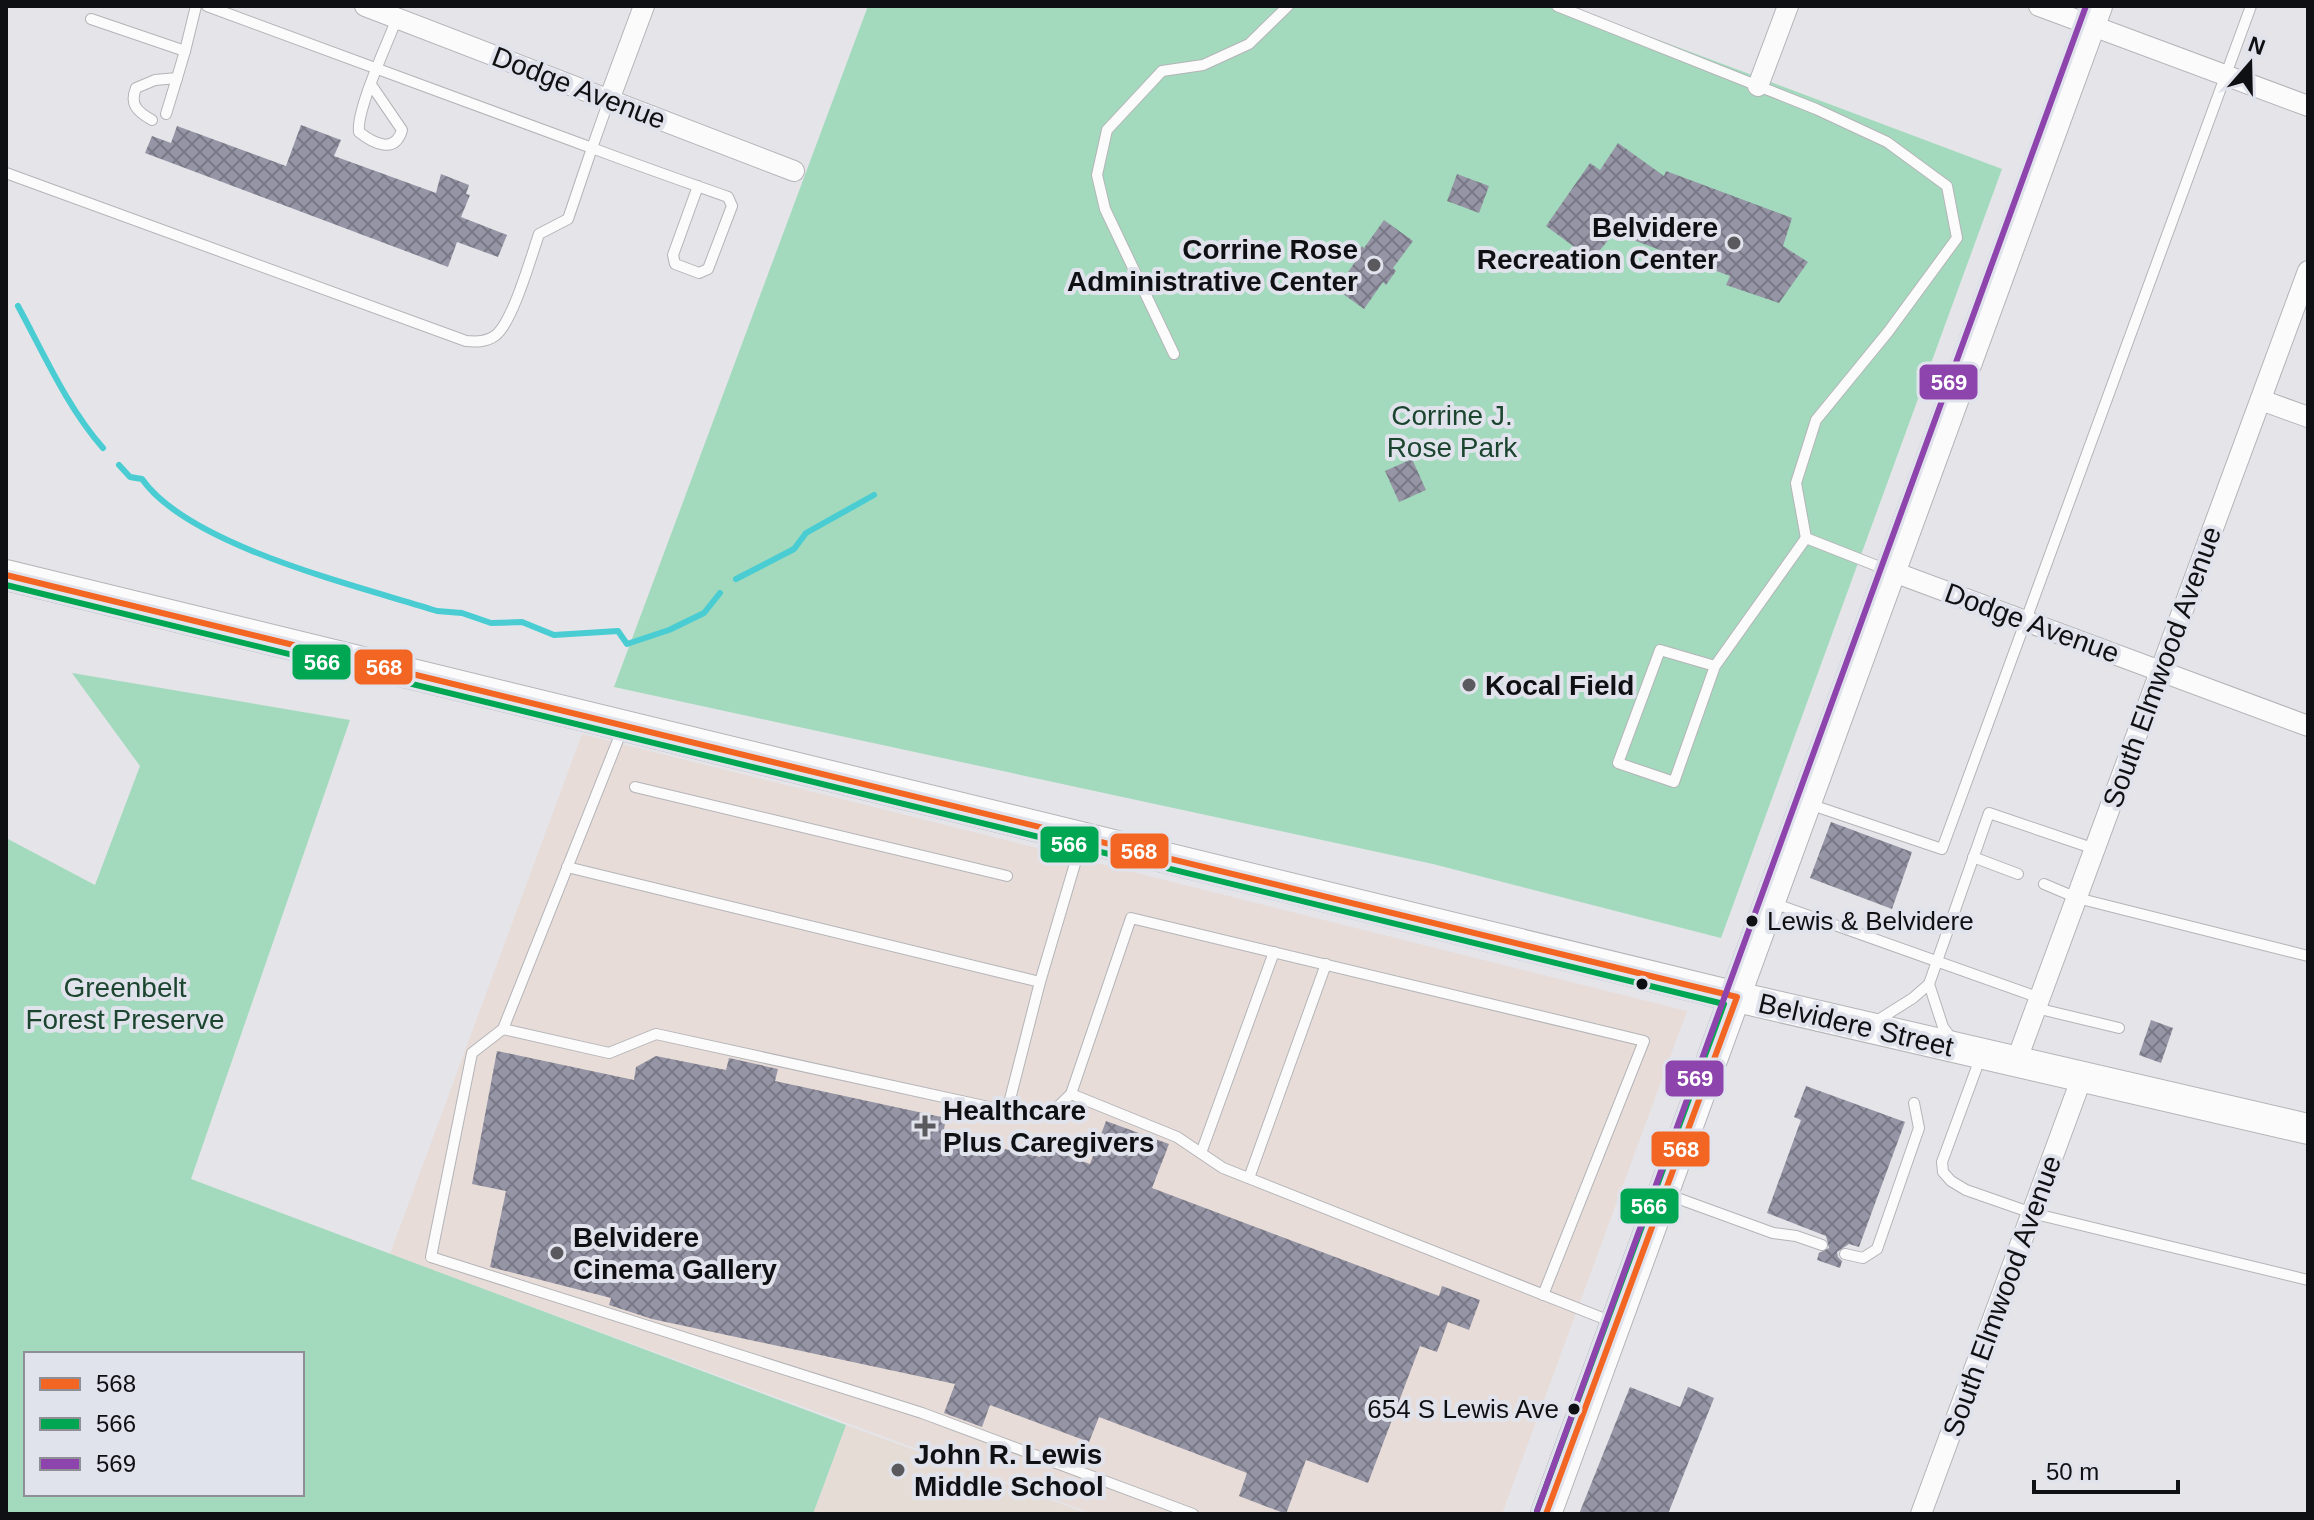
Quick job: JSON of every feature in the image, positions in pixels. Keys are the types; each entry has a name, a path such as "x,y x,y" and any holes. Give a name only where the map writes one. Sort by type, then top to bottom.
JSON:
{"main road":[{"path":"1546,1514 2093,15"},
{"name":"Belvidere Street","path":"6,575 1737,997 2308,1129"}],"street":[{"name":"Dodge Avenue","path":"365,6 794,171"},
{"path":"609,100 644,6"},
{"path":"1758,86 1788,6"},
{"path":"2039,6 2093,15 2226,75 2308,106"},
{"name":"South Elmwood Avenue","path":"2016,1062 2308,271"},
{"path":"2261,400 2308,417"},
{"name":"Dodge Avenue","path":"1891,571 2308,726"},
{"name":"South Elmwood Avenue","path":"1921,1514 2082,1077"}],"lane":[{"path":"166,114 196,6"},
{"path":"207,6 592,148 698,186 728,197 732,206 708,269 699,273 675,264 673,255 698,186"},
{"path":"1174,354 1105,209 1097,175 1107,130 1162,71 1203,65 1249,44 1288,6"},
{"path":"1557,6 1816,109 1887,142 1947,186 1957,238 1888,332 1816,420 1796,483 1806,538 1715,666 1674,782 1618,763 1660,650 1715,666"},
{"path":"1807,804 1942,849 2251,6"},
{"path":"372,86 402,130 399,140 392,145 379,144 359,132 358,124 397,18"},
{"path":"91,19 185,51"},
{"path":"152,120 139,113 134,105 136,88 155,80 177,78"},
{"path":"6,173 466,341 482,342 497,334 508,319 539,234 568,219 609,100"},
{"path":"1806,538 1891,571"},
{"path":"624,727 503,1029 472,1053 431,1257 922,1413 1193,1514"},
{"path":"635,787 1007,876"},
{"path":"2095,849 1989,813 1929,984 1943,1027 1972,1052 1942,1162 1943,1172 1966,1190 2032,1213 2308,1280"},
{"path":"1007,1111 1040,982 1082,839"},
{"path":"1973,857 2018,874"},
{"path":"567,867 1040,982"},
{"path":"2044,884 2077,898 2308,956"},
{"path":"1771,902 1936,961 2038,1003 2119,1028"},
{"path":"503,1029 609,1053 656,1034 1007,1111 1048,1116 1071,1094 1131,918 1644,1041 1543,1295"},
{"path":"1201,1153 1274,952"},
{"path":"1249,1178 1326,964"},
{"path":"1864,1027 1889,1015 1929,984"},
{"path":"1071,1094 1177,1137 1223,1168 1617,1323"},
{"path":"1845,1254 1863,1258 1877,1249 1919,1128 1914,1103"},
{"path":"1664,1193 1773,1233 1796,1236 1822,1245"}],"shaded area":[{"path":"582,734 1687,1011 1502,1514 1093,1514 390,1254"},
{"name":"John R. Lewis Middle School","path":"846,1425 1089,1514 813,1514"}],"green space":[{"name":"Corrine J. Rose Park","path":"868,6 1568,6 2002,169 1721,938 1433,864 614,687"},
{"name":"Greenbelt Forest Preserve","path":"72,673 350,720 191,1179 846,1425 813,1514 6,1514 6,838 95,885 140,766"}],"building":[{"path":"301,125 341,140 334,156 436,193 441,174 469,185 466,194 470,195 461,217 507,235 498,257 457,242 448,267 145,153 152,136 171,143 177,126 286,166"},
{"path":"1618,143 1664,176 1666,171 1792,218 1783,246 1808,262 1779,303 1726,285 1730,276 1614,233 1592,260 1546,226 1590,163 1600,170"},
{"path":"1457,174 1489,186 1479,213 1447,201"},
{"name":"Corrine Rose Administrative Center","path":"1384,220 1413,241 1393,268 1396,271 1386,285 1383,282 1364,309 1336,289 1355,262 1352,260"},
{"path":"1412,459 1426,490 1399,502 1385,471"},
{"path":"1831,822 1912,852 1892,909 1810,878"},
{"path":"2151,1020 2173,1028 2161,1063 2139,1055"},
{"path":"497,1051 634,1080 636,1067 656,1056 726,1070 729,1058 778,1069 775,1081 946,1118 943,1135 1040,1157 1047,1148 1090,1164 1106,1121 1169,1144 1152,1188 1439,1296 1442,1286 1480,1300 1469,1330 1448,1322 1437,1352 1420,1346 1368,1483 1306,1460 1286,1514 1239,1496 1247,1473 1099,1417 1089,1442 990,1405 982,1427 944,1413 955,1384 652,1319 609,1305 611,1298 490,1267 506,1191 472,1184"},
{"path":"1806,1086 1905,1122 1859,1247 1849,1244 1837,1252 1842,1261 1840,1268 1817,1260 1819,1253 1829,1248 1826,1236 1767,1213 1801,1120 1794,1117"},
{"path":"1630,1387 1680,1407 1688,1387 1714,1398 1668,1514 1579,1514"}],"waterway":[{"path":"18,306 67,398 103,448"},
{"path":"119,465 130,477 142,479 165,503 235,544 321,576 437,611 462,613 491,623 522,622 554,635 618,631 627,644 669,630 704,613 720,593"},
{"path":"736,579 794,549 806,533 874,495"}],"transit line":[{"name":"569","path":"1537,1511 2086,6"},
{"name":"568","path":"6,575 1737,997 1546,1514"},
{"name":"566","path":"6,585 1724,1004 1537,1511"}],"place":[{"name":"Belvidere Recreation Center","path":"1734,243"},
{"name":"Corrine Rose Administrative Center","path":"1374,265"},
{"name":"Kocal Field","path":"1469,685"},
{"name":"Lewis & Belvidere","path":"1752,921"},
{"name":"Healthcare Plus Caregivers","path":"925,1126"},
{"name":"Belvidere Cinema Gallery","path":"557,1253"},
{"name":"654 S Lewis Ave","path":"1574,1409"},
{"name":"John R. Lewis Middle School","path":"898,1470"}]}
